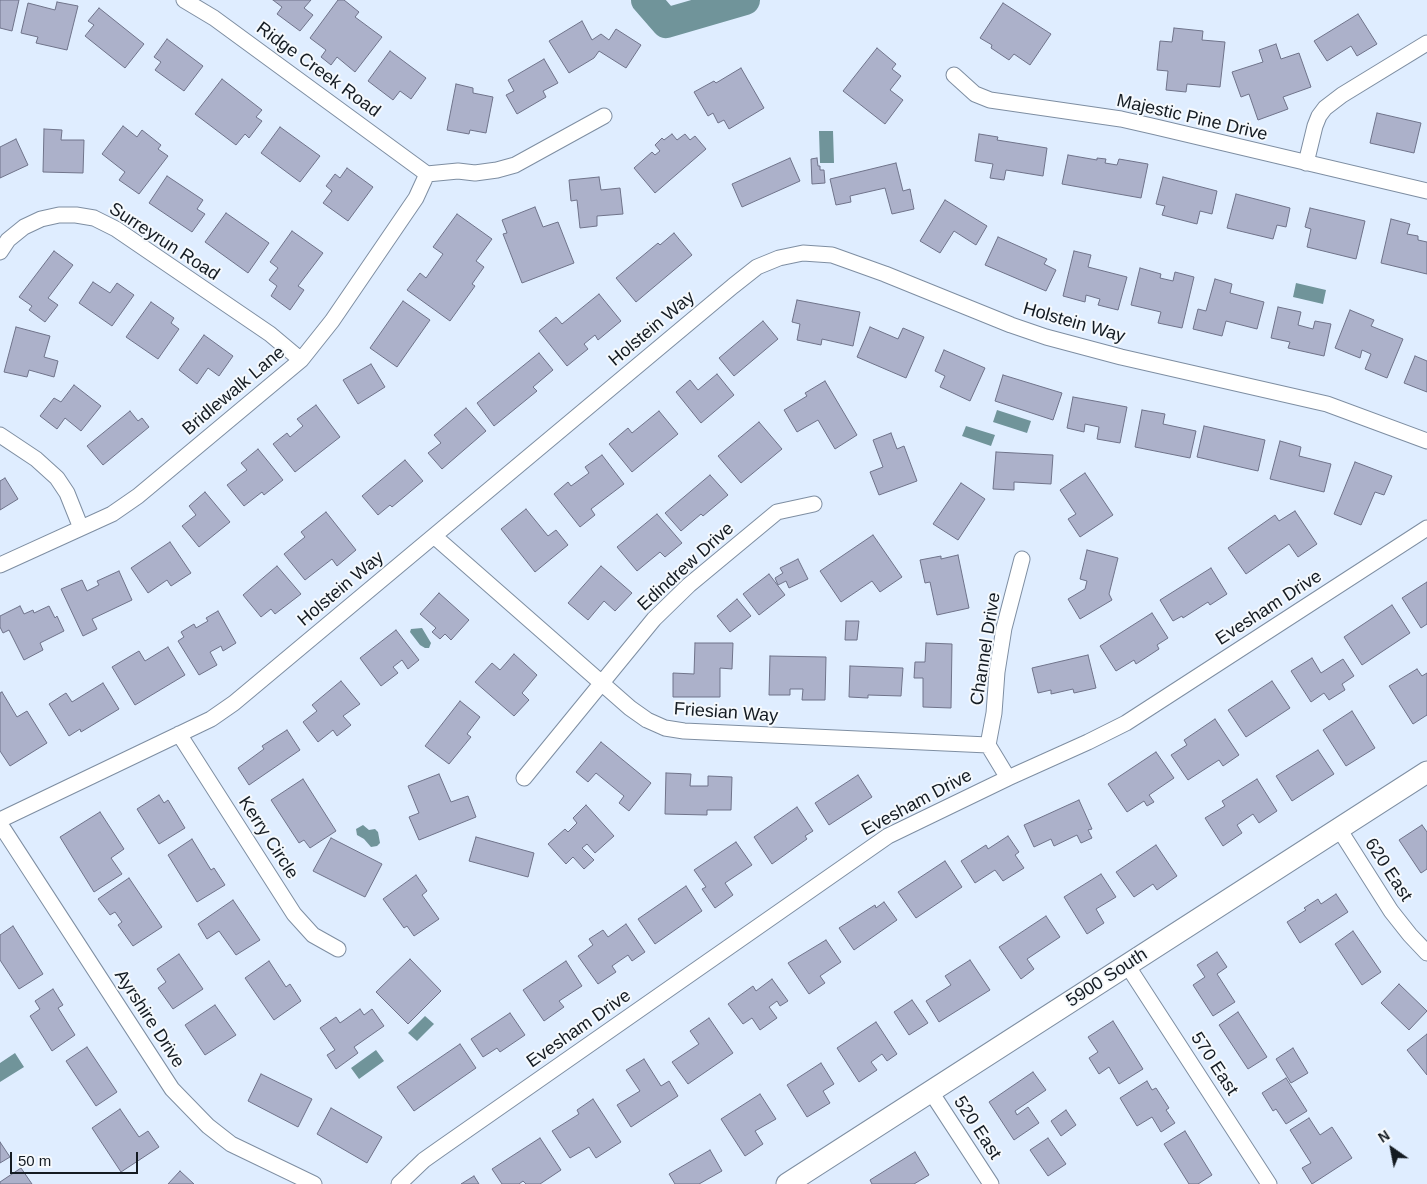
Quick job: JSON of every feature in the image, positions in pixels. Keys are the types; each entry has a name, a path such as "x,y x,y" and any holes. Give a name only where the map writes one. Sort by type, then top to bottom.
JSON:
{"main road":[{"name":"5900 South","path":"787,1184 1427,772"}],"street":[{"name":"Ridge Creek Road","path":"184,0 214,18 427,174"},
{"path":"1306,163 1315,126 1325,108 1342,95 1427,43"},
{"name":"Majestic Pine Drive","path":"954,75 975,94 990,100 1121,119 1427,191"},
{"path":"427,174 458,171 476,173 515,165 604,116"},
{"name":"Bridlewalk Lane","path":"0,565 112,514 138,496 301,360 332,321 416,198 427,174"},
{"name":"Surreyrun Road","path":"0,252 8,240 24,227 41,219 59,215 94,218 116,229 270,334 301,360"},
{"name":"Holstein Way","path":"0,820 211,718 234,703 733,286 757,267 779,258 803,253 832,255 885,274 1011,325 1046,336 1131,359 1327,404 1427,441"},
{"path":"0,435 36,459 57,478 67,493 82,528"},
{"name":"Edindrew Drive","path":"524,778 654,619 689,585 777,512 814,504"},
{"name":"Evesham Drive","path":"398,1184 424,1160 868,849 908,825 1126,723 1427,528"},
{"name":"Friesian Way","path":"434,536 630,708 647,720 665,728 684,731 988,745"},
{"name":"Channel Drive","path":"988,745 994,713 997,672 1004,628 1022,559"},
{"name":"Kerry Circle","path":"179,734 294,914 313,935 338,948"},
{"path":"988,745 1008,778"},
{"name":"Ayrshire Drive","path":"0,824 172,1089 201,1119 231,1144 314,1184"},
{"name":"620 East","path":"1339,829 1391,911 1427,953"},
{"name":"570 East","path":"1127,965 1269,1184"},
{"name":"520 East","path":"931,1092 991,1184"}],"shaded area":[{"path":"819,131 833,131 834,163 820,163"},
{"path":"1296,283 1326,290 1323,304 1293,297"},
{"path":"997,410 1031,421 1027,433 993,422"},
{"path":"966,426 995,435 991,446 962,436"},
{"path":"422,628 431,643 429,648 420,645 410,632 411,629"},
{"path":"363,825 369,830 375,829 378,832 380,843 377,846 371,847 364,839 357,835 356,829"},
{"path":"425,1016 434,1024 417,1041 408,1033"},
{"path":"376,1050 384,1061 359,1079 351,1068"},
{"path":"15,1053 24,1067 0,1082 0,1063"}],"building":[{"path":"0,0 19,0 12,31 0,28"},
{"path":"273,0 311,0 304,8 313,15 300,31 277,14 282,7"},
{"path":"338,0 344,0 359,12 355,17 382,37 355,72 337,57 331,65 321,57 326,50 310,38"},
{"path":"57,2 78,6 67,50 36,43 38,37 21,33 28,3 55,10"},
{"path":"1003,3 1051,34 1030,65 1014,54 1009,60 991,48 992,45 980,38"},
{"path":"99,8 144,44 125,68 85,36 94,25 88,21"},
{"path":"1358,14 1377,44 1357,56 1351,46 1327,61 1314,41"},
{"path":"582,21 592,40 601,34 609,40 616,29 641,45 626,68 599,51 594,58 569,73 549,41"},
{"path":"1174,28 1203,31 1202,40 1225,42 1220,87 1187,84 1186,92 1166,90 1168,71 1157,70 1160,41 1172,42"},
{"path":"167,39 203,66 184,91 155,70 161,62 154,57"},
{"path":"1276,44 1281,59 1299,53 1311,87 1283,97 1288,109 1258,120 1249,94 1241,97 1232,72 1263,62 1259,50"},
{"path":"877,48 896,64 892,69 901,76 890,90 903,100 885,124 843,91"},
{"path":"390,51 426,78 411,99 400,91 393,100 368,81"},
{"path":"544,59 558,83 543,91 546,97 517,114 506,95 514,91 508,80"},
{"path":"741,68 764,108 729,129 724,120 718,123 713,113 708,116 694,92 714,81 716,83"},
{"path":"222,79 262,110 256,117 262,121 249,138 245,134 236,145 195,114"},
{"path":"456,84 473,88 473,93 493,97 486,133 470,130 469,134 447,130"},
{"path":"1377,113 1421,123 1414,153 1370,143"},
{"path":"123,126 137,137 142,130 161,145 158,149 168,156 139,194 119,180 125,172 102,154"},
{"path":"280,127 320,156 300,182 261,153"},
{"path":"44,129 62,130 61,140 84,140 83,173 43,172"},
{"path":"672,134 677,140 685,134 690,140 695,136 706,149 655,193 634,168 652,152 655,155 660,151 655,145 662,138 664,140"},
{"path":"979,134 998,137 997,140 1047,148 1043,176 1006,170 1004,180 990,178 993,164 975,161"},
{"path":"16,139 28,165 0,178 0,147"},
{"path":"1068,155 1097,160 1097,158 1106,159 1105,163 1117,165 1119,159 1148,164 1141,198 1062,184"},
{"path":"790,158 800,181 742,207 732,184"},
{"path":"817,158 820,170 824,170 825,183 812,184 811,159"},
{"path":"896,163 903,191 910,189 914,209 892,214 885,188 850,196 851,202 836,205 830,179"},
{"path":"347,168 373,187 348,221 323,203 332,191 326,186 335,174 340,178"},
{"path":"167,176 203,200 197,209 205,214 192,232 149,203"},
{"path":"599,177 601,190 620,188 623,214 597,216 597,226 580,228 577,200 571,201 569,180"},
{"path":"1163,177 1217,191 1212,214 1200,211 1197,224 1162,215 1165,206 1156,204"},
{"path":"1236,194 1290,208 1286,227 1277,225 1273,239 1227,228"},
{"path":"945,200 987,226 976,245 954,231 940,253 920,241"},
{"path":"535,207 543,227 558,222 574,263 522,283 503,234 507,233 502,220"},
{"path":"1310,208 1365,221 1356,259 1307,247 1311,229 1305,227"},
{"path":"226,213 269,243 248,273 205,242"},
{"path":"457,214 492,239 476,261 484,267 472,284 475,286 450,321 407,290 420,273 426,278 443,254 433,247"},
{"path":"1391,219 1410,224 1407,234 1418,236 1418,240 1427,242 1427,274 1381,263"},
{"path":"292,231 323,253 298,286 304,290 290,310 271,296 277,286 269,280 278,268 270,262"},
{"path":"674,233 692,255 636,302 616,278 658,243 660,245"},
{"path":"998,237 1047,259 1044,264 1056,270 1046,291 985,265"},
{"path":"54,251 73,265 48,298 58,305 45,322 29,310 32,306 19,297"},
{"path":"1074,251 1091,255 1088,267 1127,277 1118,310 1098,305 1100,299 1086,295 1085,302 1063,296"},
{"path":"1140,268 1161,274 1160,278 1173,281 1175,272 1194,277 1182,328 1158,323 1161,312 1131,305"},
{"path":"1215,279 1232,284 1230,293 1264,302 1257,329 1226,321 1222,336 1193,329 1198,309 1206,311"},
{"path":"93,282 110,293 117,283 134,295 112,326 79,303"},
{"path":"599,294 621,321 598,340 595,335 584,344 588,349 567,366 539,331 556,317 562,324"},
{"path":"797,300 860,312 853,346 822,339 821,345 797,340 800,324 792,322"},
{"path":"403,301 430,320 397,367 370,348"},
{"path":"151,302 174,318 171,323 179,329 158,359 126,337"},
{"path":"1278,307 1301,312 1298,325 1313,329 1315,321 1331,324 1324,356 1288,348 1290,342 1271,338"},
{"path":"1350,310 1374,320 1371,326 1403,339 1387,378 1365,369 1371,354 1362,350 1360,358 1335,348"},
{"path":"763,321 778,339 734,376 719,358"},
{"path":"16,327 50,336 44,357 58,361 54,377 29,370 27,377 4,372"},
{"path":"870,327 898,339 903,328 924,337 906,378 857,357"},
{"path":"204,335 233,356 219,376 208,368 197,384 179,370"},
{"path":"944,350 985,368 970,401 940,387 945,376 935,371"},
{"path":"539,353 553,370 533,387 537,391 494,426 477,403"},
{"path":"1415,356 1427,361 1427,392 1404,383"},
{"path":"371,364 385,387 358,404 343,380"},
{"path":"717,374 734,395 701,423 676,392 690,380 698,390"},
{"path":"1003,375 1062,393 1053,420 995,401"},
{"path":"825,381 857,435 835,449 818,420 797,432 784,410 807,396 805,393"},
{"path":"74,385 101,406 81,431 65,418 57,429 40,416 54,398 61,402"},
{"path":"1073,397 1127,407 1120,443 1097,439 1099,427 1085,424 1084,432 1067,428"},
{"path":"316,405 340,437 295,472 273,444 287,433 290,437 303,426 297,419"},
{"path":"466,408 486,431 442,469 428,453 441,443 434,435"},
{"path":"1142,410 1165,414 1163,424 1196,431 1190,458 1135,447"},
{"path":"130,411 138,421 142,418 149,427 103,465 87,446"},
{"path":"659,411 678,434 632,472 609,444 628,428 632,433"},
{"path":"759,422 782,449 741,483 718,456"},
{"path":"1204,426 1265,440 1258,471 1197,457"},
{"path":"891,433 897,449 904,446 917,481 879,495 870,472 883,467 873,440"},
{"path":"1280,441 1301,447 1299,456 1331,464 1324,492 1270,479"},
{"path":"258,449 283,480 264,495 262,492 244,506 227,485 247,470 241,463"},
{"path":"996,452 1053,455 1051,484 1014,482 1014,490 993,489"},
{"path":"602,455 624,484 591,509 595,515 580,527 554,494 568,482 571,486 589,473 585,467"},
{"path":"405,460 423,481 392,507 390,505 378,515 362,496"},
{"path":"1355,462 1392,476 1384,495 1375,492 1361,525 1334,514"},
{"path":"1085,473 1113,515 1080,537 1068,519 1076,514 1060,490"},
{"path":"710,475 728,495 681,531 665,513"},
{"path":"5,478 18,499 0,510 0,481"},
{"path":"961,483 985,499 958,540 933,524"},
{"path":"205,492 230,522 199,547 182,526 196,515 189,506"},
{"path":"526,509 548,536 556,530 568,545 535,572 501,529"},
{"path":"1295,511 1317,544 1298,557 1289,544 1246,574 1228,548 1275,515 1279,521"},
{"path":"326,512 356,550 337,566 332,559 305,580 284,554 305,537 301,532"},
{"path":"657,514 682,543 665,557 660,552 637,571 617,547"},
{"path":"873,535 902,577 880,592 872,581 841,602 820,571"},
{"path":"170,542 191,573 171,586 167,580 148,593 131,568"},
{"path":"1087,550 1118,558 1109,594 1112,600 1080,619 1068,599 1085,589 1087,581 1080,579"},
{"path":"958,555 969,608 937,615 930,582 925,583 920,560 941,556 941,559"},
{"path":"798,559 808,579 789,588 786,581 778,585 775,578 783,573 780,568"},
{"path":"277,566 301,594 275,614 271,609 261,617 243,595"},
{"path":"601,566 632,593 615,611 604,601 588,620 568,603"},
{"path":"1211,568 1227,594 1210,605 1208,602 1183,618 1182,616 1173,621 1160,600"},
{"path":"119,571 132,600 92,619 97,629 83,636 61,589 82,580 87,591 99,585 97,581"},
{"path":"769,574 785,595 759,615 743,594"},
{"path":"1427,582 1427,624 1421,628 1402,598"},
{"path":"439,593 469,620 451,640 445,634 440,639 432,632 436,628 420,614"},
{"path":"737,599 751,616 730,632 717,616"},
{"path":"1392,605 1410,633 1362,665 1344,637"},
{"path":"20,606 24,614 33,610 34,613 49,606 55,618 57,616 64,631 40,643 43,650 24,660 9,630 3,633 0,627 0,616"},
{"path":"218,611 236,643 223,651 221,646 210,652 217,665 199,675 178,641 184,637 181,632 194,624 196,628 208,621 206,618"},
{"path":"1152,613 1168,638 1157,645 1159,649 1136,664 1134,660 1116,671 1100,646"},
{"path":"846,621 859,621 857,640 845,640"},
{"path":"396,630 419,660 408,669 402,660 393,667 398,673 381,686 360,658"},
{"path":"695,643 733,643 732,669 720,668 720,697 673,697 673,673 694,674"},
{"path":"926,643 952,644 951,708 923,707 923,678 914,678 915,662 925,662"},
{"path":"168,647 185,675 135,705 112,667 139,651 145,661"},
{"path":"514,654 537,675 522,693 529,700 514,716 475,682 492,663 500,670"},
{"path":"1088,655 1096,688 1074,693 1073,689 1051,694 1051,690 1038,693 1032,668"},
{"path":"770,656 826,657 825,700 802,700 803,689 790,689 790,695 769,695"},
{"path":"1312,658 1321,673 1343,659 1354,676 1342,684 1345,690 1329,700 1324,693 1311,702 1291,671"},
{"path":"850,666 903,668 901,696 868,695 868,698 849,697"},
{"path":"1417,669 1422,676 1427,673 1427,715 1413,724 1389,686"},
{"path":"341,681 360,704 343,716 351,725 337,736 333,730 318,742 303,722 317,711 312,705"},
{"path":"1272,681 1290,708 1246,737 1228,710"},
{"path":"103,683 119,709 81,732 80,729 69,736 49,704 66,693 72,702"},
{"path":"2,692 17,717 27,711 47,743 10,766 0,751 0,693"},
{"path":"460,701 480,717 467,734 471,737 449,764 425,746"},
{"path":"1352,711 1375,748 1346,766 1323,730"},
{"path":"1215,719 1239,755 1223,766 1219,760 1188,780 1171,755 1187,745 1184,740"},
{"path":"287,730 300,750 249,785 238,768 264,749 262,746"},
{"path":"601,742 651,783 629,811 619,803 624,796 596,773 588,782 576,772"},
{"path":"1318,750 1334,774 1292,801 1276,776"},
{"path":"1156,752 1174,778 1149,795 1154,802 1147,806 1144,801 1127,812 1108,784"},
{"path":"666,773 691,774 690,786 708,786 708,776 732,777 731,810 707,810 707,815 665,814"},
{"path":"439,774 451,802 468,796 476,817 419,840 409,817 419,813 408,786"},
{"path":"858,775 872,797 829,825 815,803"},
{"path":"303,779 336,831 310,848 304,840 299,843 271,800"},
{"path":"1257,779 1277,811 1259,823 1253,814 1237,825 1242,833 1223,846 1205,818 1225,806 1222,801"},
{"path":"159,795 164,803 168,800 185,828 159,844 137,809"},
{"path":"1079,800 1092,829 1088,830 1092,838 1081,843 1077,835 1054,846 1051,839 1034,847 1024,825"},
{"path":"586,805 614,836 595,853 587,844 582,848 594,860 584,869 573,857 566,864 548,844 565,829 568,832 577,823 573,818"},
{"path":"797,807 813,831 805,836 807,839 772,864 754,837"},
{"path":"100,812 124,849 111,858 122,874 94,892 60,837"},
{"path":"1422,825 1427,832 1427,869 1421,873 1399,840"},
{"path":"1008,836 1019,852 1015,855 1024,868 1003,881 995,870 975,883 961,861 986,845 988,849"},
{"path":"476,837 534,853 528,877 469,861"},
{"path":"331,838 382,864 365,897 313,871"},
{"path":"192,839 211,870 214,868 225,885 197,902 168,855"},
{"path":"736,842 752,865 725,883 733,895 715,908 702,889 706,887 694,870"},
{"path":"1156,845 1177,876 1157,890 1153,884 1134,897 1116,872"},
{"path":"945,861 962,887 916,918 898,892"},
{"path":"1101,874 1116,897 1096,909 1104,923 1087,934 1064,897"},
{"path":"416,875 427,891 422,895 439,919 414,936 407,926 404,928 383,899"},
{"path":"129,878 162,927 133,946 118,925 122,922 115,912 110,915 98,899"},
{"path":"686,886 702,911 655,944 638,919"},
{"path":"1336,894 1348,912 1300,943 1287,922 1306,910 1304,908 1318,899 1321,904"},
{"path":"233,900 260,940 236,955 219,931 207,939 198,924"},
{"path":"884,902 897,920 854,950 839,928 875,905 876,908"},
{"path":"1046,916 1060,937 1027,959 1034,969 1021,979 999,947"},
{"path":"626,924 645,952 632,961 628,955 612,966 616,972 598,984 578,956 593,945 589,939 603,930 608,937"},
{"path":"13,926 43,974 19,989 0,960 0,935"},
{"path":"1353,931 1381,972 1362,985 1335,944"},
{"path":"826,940 841,962 820,976 825,983 809,994 788,963"},
{"path":"1217,952 1227,967 1217,974 1235,1002 1213,1016 1193,985 1205,977 1197,965"},
{"path":"179,954 203,989 173,1009 158,988 166,982 157,969"},
{"path":"410,959 441,991 408,1024 376,992"},
{"path":"970,960 990,990 939,1022 926,1001 951,985 945,976"},
{"path":"269,961 286,987 290,984 301,1001 274,1020 245,978"},
{"path":"566,961 582,986 559,1001 564,1007 544,1021 523,990"},
{"path":"772,979 788,1001 780,1006 777,1001 769,1007 777,1018 760,1030 752,1018 743,1024 728,1004 753,986 756,991"},
{"path":"1399,984 1427,1011 1409,1030 1381,1003"},
{"path":"53,989 63,1005 58,1008 75,1035 52,1051 30,1016 40,1009 35,1001"},
{"path":"912,1000 928,1023 909,1035 894,1012"},
{"path":"215,1005 236,1035 205,1055 185,1025"},
{"path":"360,1009 364,1015 372,1009 384,1026 354,1047 358,1053 336,1069 327,1055 335,1050 320,1028 336,1017 340,1023"},
{"path":"1238,1012 1267,1057 1248,1069 1219,1025"},
{"path":"510,1013 525,1035 500,1052 497,1048 483,1057 471,1039"},
{"path":"709,1018 733,1053 688,1084 672,1062 699,1044 690,1031"},
{"path":"1113,1021 1143,1069 1119,1084 1109,1067 1099,1074 1089,1058 1098,1052 1088,1037"},
{"path":"876,1022 897,1054 887,1061 882,1054 871,1062 877,1070 859,1082 837,1048"},
{"path":"1427,1034 1427,1075 1407,1050"},
{"path":"460,1044 476,1068 414,1111 397,1087"},
{"path":"87,1047 117,1092 96,1106 66,1061"},
{"path":"1293,1048 1308,1073 1291,1083 1276,1059"},
{"path":"644,1059 661,1086 669,1081 678,1096 631,1127 617,1105 640,1091 626,1070"},
{"path":"821,1063 834,1084 823,1091 830,1103 807,1117 787,1085"},
{"path":"1033,1072 1046,1090 1015,1111 1017,1115 1028,1107 1039,1123 1014,1140 989,1102"},
{"path":"261,1074 312,1099 298,1127 248,1101"},
{"path":"1286,1078 1307,1111 1286,1124 1276,1109 1273,1111 1262,1093"},
{"path":"1147,1081 1152,1090 1156,1088 1169,1108 1166,1110 1175,1123 1161,1132 1152,1117 1137,1126 1120,1098"},
{"path":"760,1094 776,1119 755,1131 763,1144 745,1156 721,1119"},
{"path":"593,1099 621,1142 596,1158 589,1147 570,1158 552,1131 579,1114 577,1110"},
{"path":"331,1108 382,1137 367,1163 317,1134"},
{"path":"120,1109 139,1137 148,1131 159,1147 121,1172 92,1128"},
{"path":"1066,1110 1076,1125 1061,1136 1051,1121"},
{"path":"1309,1118 1320,1135 1332,1127 1352,1158 1312,1184 1302,1168 1311,1163 1290,1130"},
{"path":"1185,1131 1212,1175 1198,1184 1189,1184 1164,1144"},
{"path":"540,1138 561,1170 540,1184 526,1184 523,1181 519,1184 502,1184 492,1169"},
{"path":"1048,1138 1066,1164 1048,1176 1030,1150"},
{"path":"0,1142 10,1157 0,1163"},
{"path":"710,1150 722,1171 699,1184 675,1184 669,1174"},
{"path":"915,1152 929,1175 914,1184 872,1184 870,1180"},
{"path":"21,1168 32,1184 0,1184 0,1182"},
{"path":"180,1171 194,1184 168,1184"},
{"path":"474,1176 479,1184 461,1184"}],"waterway":[{"path":"646,0 666,23 745,0"}]}
